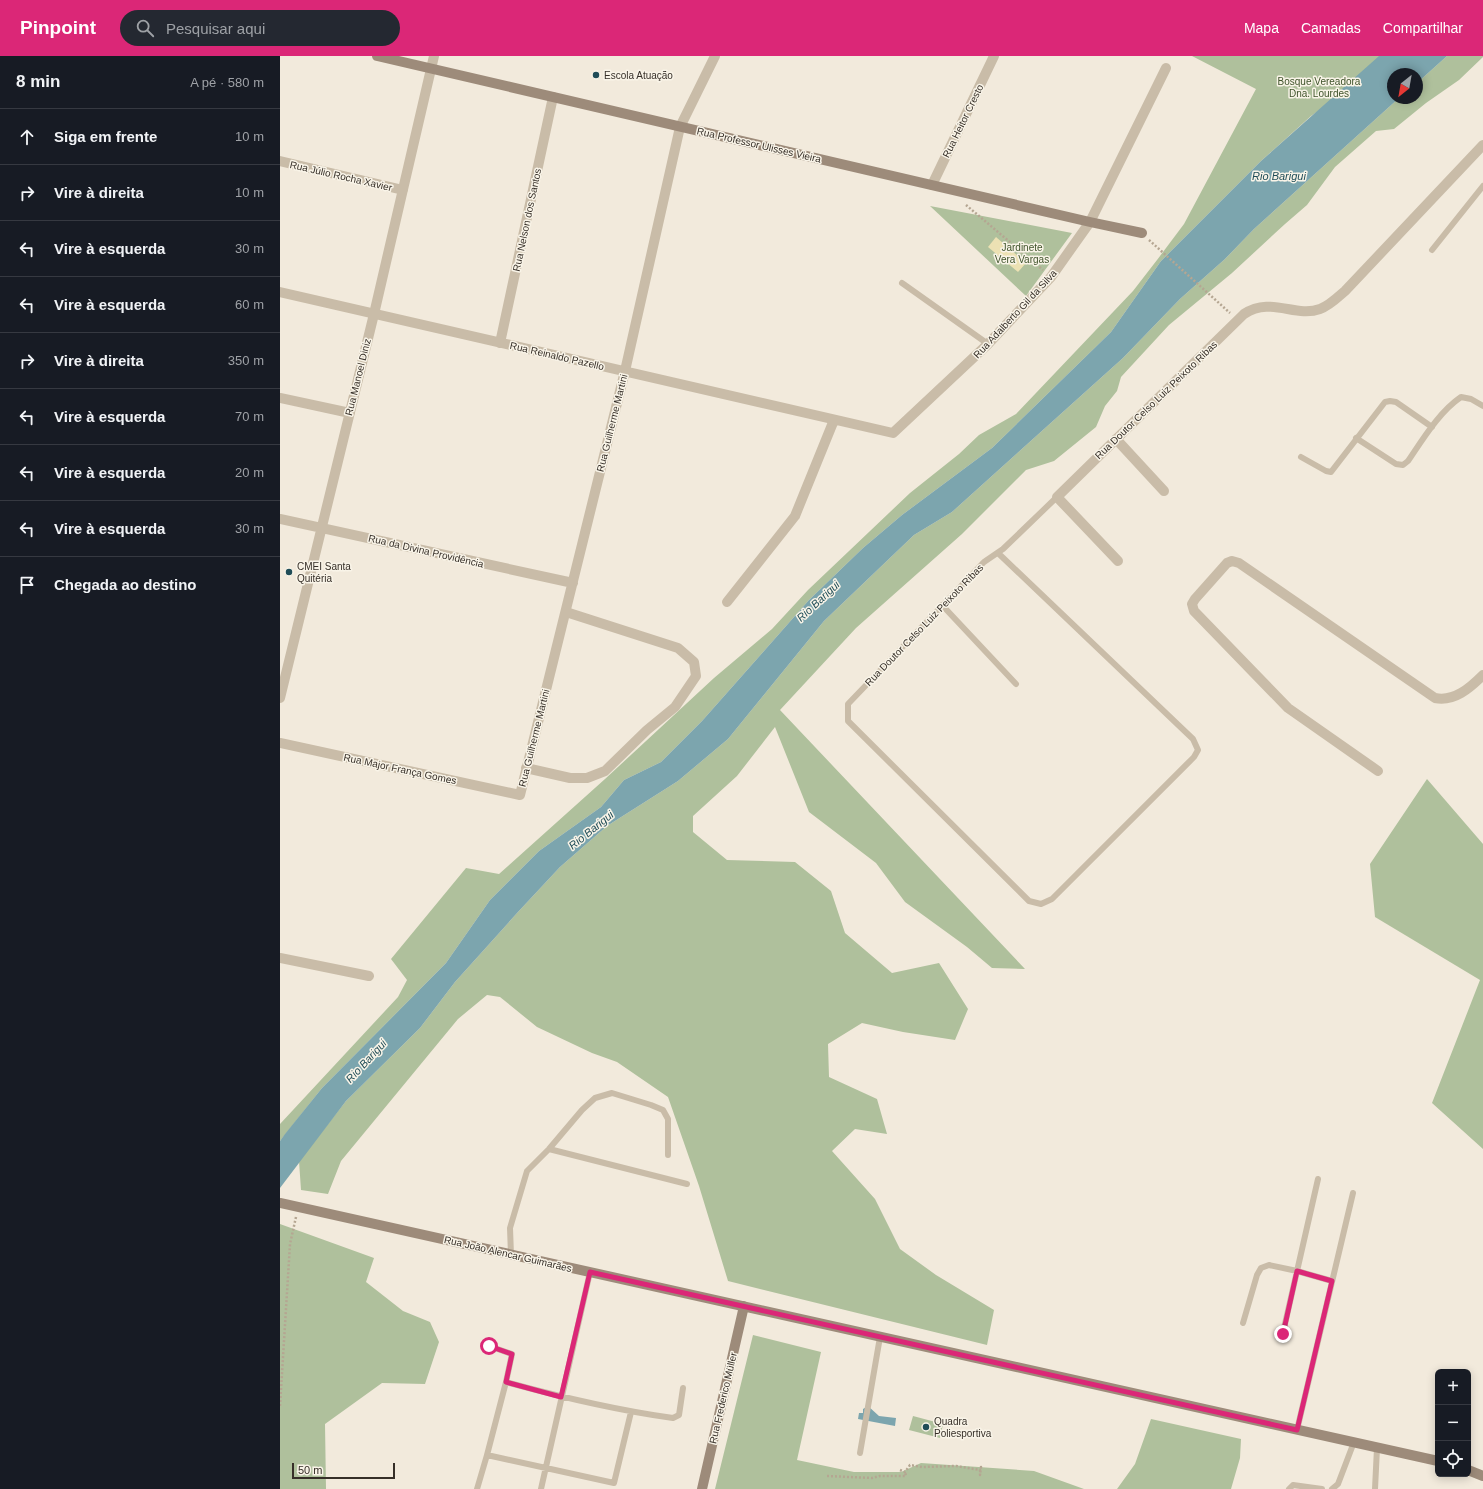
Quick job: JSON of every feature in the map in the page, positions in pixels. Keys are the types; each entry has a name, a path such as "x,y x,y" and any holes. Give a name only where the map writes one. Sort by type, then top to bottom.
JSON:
{"main road":[{"name":"Rua Professor Ulisses Vieira","path":"377,56 1142,233"},
{"name":"Rua João Alencar Guimarães","path":"280,1203 1435,1460"},
{"name":"Rua Frederico Müller","path":"702,1489 744,1306"},
{"path":"1471,1469 1483,1471"},
{"path":"1471,1470 1483,1476"}],"street":[{"name":"Rua Manoel Diniz","path":"280,698 374,314 434,56"},
{"name":"Rua Guilherme Martini","path":"520,795 625,371 680,127 715,56"},
{"name":"Rua Heitor Cresto","path":"932,185 994,56"},
{"name":"Rua Adalberto Gil da Silva","path":"893,433 988,344 1051,277 1090,222 1166,68"},
{"name":"Rua Nelson dos Santos","path":"500,343 553,97"},
{"name":"Rua Doutor Celso Luiz Peixoto Ribas","path":"1058,497 1238,319 1251,309 1260,306 1307,311 1319,309 1332,302 1345,291 1483,145"},
{"name":"Rua Júlio Rocha Xavier","path":"280,161 403,190"},
{"name":"Rua Reinaldo Pazello","path":"280,292 893,433"},
{"path":"280,398 350,413"},
{"path":"727,602 795,516 834,420"},
{"path":"1116,439 1164,491"},
{"path":"1058,497 1118,561"},
{"name":"Rua da Divina Providência","path":"280,519 573,583"},
{"path":"1378,771 1288,708 1194,611 1192,604 1195,599 1227,563 1232,561 1239,563 1435,698 1443,700 1452,697 1473,685 1483,675"},
{"path":"526,768 570,778 587,778 605,771 647,730 675,707 696,676 694,662 678,648 566,612"},
{"name":"Rua Major França Gomes","path":"280,743 520,795"},
{"path":"280,958 369,976"}],"lane":[{"path":"1432,250 1483,186"},
{"path":"902,283 988,344"},
{"path":"1356,438 1396,464 1403,464 1408,461 1432,427 1453,403 1461,397 1471,399 1483,406"},
{"path":"1301,457 1326,471 1331,472 1385,402 1396,402 1432,427"},
{"name":"Rua Doutor Celso Luiz Peixoto Ribas","path":"998,552 1193,739 1198,750 1194,757 1052,899 1041,904 1029,901 848,721 848,704 984,562 998,552 1004,549 1058,497"},
{"path":"942,605 1016,684"},
{"path":"511,1255 510,1228 526,1171 548,1149 582,1110 595,1098 612,1094 663,1110 668,1119 668,1155"},
{"path":"548,1149 687,1184"},
{"path":"1282,1337 1318,1179"},
{"path":"1297,1430 1353,1193"},
{"path":"1243,1323 1257,1275 1261,1268 1269,1265 1332,1281"},
{"path":"540,1489 590,1272"},
{"path":"860,1453 880,1337"},
{"path":"477,1489 487,1456 512,1354 489,1346"},
{"path":"506,1382 561,1397 632,1412 673,1418 679,1415 683,1388"},
{"path":"487,1456 545,1468 613,1486 632,1412"},
{"path":"1332,1489 1338,1484 1354,1442"},
{"path":"1375,1489 1377,1448"},
{"path":"1290,1489 1293,1486 1322,1489"}],"path":[{"path":"963,203 1051,277"},
{"path":"1155,245 1238,319"},
{"path":"280,1406 290,1244 298,1207"},
{"path":"827,1476 872,1478 880,1476 906,1476 905,1472 910,1466 956,1466 980,1470"},
{"path":"900,1470 905,1472"}],"green space":[{"name":"Bosque Vereadora Dna. Lourdes","path":"1192,56 1396,56 1311,116 1261,161 1161,261 1111,332 992,448 902,515 863,548 809,600 702,721 661,762 624,780 601,807 539,851 490,900 446,963 322,1088 280,1141 280,1124 398,997 407,980 391,959 466,868 499,874 605,779 714,678 772,629 808,590 910,493 959,454 979,435 1016,414 1133,291 1184,224 1256,89"},
{"path":"1447,56 1483,56 1459,80 1426,103 1394,129 1376,131 1335,167 1307,205 1232,273 1169,325 1121,377 1117,391 1105,406 1096,427 1054,461 1026,470 962,534 856,628 780,710 1025,969 992,968 967,947 905,902 876,863 809,812 775,727 737,776 693,816 693,832 727,860 795,862 831,891 845,933 892,973 939,963 968,1009 955,1040 903,1032 862,1023 828,1044 829,1077 877,1099 887,1134 855,1129 832,1151 875,1199 900,1249 936,1275 994,1310 987,1345 728,1281 699,1186 668,1097 617,1062 592,1053 537,1027 500,997 487,995 458,1019 341,1161 328,1194 301,1190 299,1161 346,1101 420,1028 455,982 560,867 607,826 678,781 728,739 824,621 914,535 952,512 1123,358 1180,299 1225,259 1254,229 1392,104 1423,104 1423,78"},
{"name":"Jardinete Vera Vargas","path":"930,206 1072,233 1026,296"},
{"path":"1427,779 1483,844 1483,1149 1432,1103 1480,980 1375,917 1370,864"},
{"path":"280,1224 374,1258 366,1282 403,1311 430,1322 439,1342 425,1384 382,1383 325,1424 326,1489 280,1489"},
{"path":"753,1335 821,1352 797,1460 854,1472 901,1472 921,1463 1034,1471 1084,1489 715,1489"},
{"name":"Quadra Poliesportiva","path":"913,1416 943,1424 940,1438 909,1430"},
{"path":"1151,1419 1241,1439 1240,1458 1231,1489 1117,1489 1135,1464"}],"sand":[{"path":"996,237 1026,263 1018,272 988,247"}],"water":[{"name":"Rio Barigui","path":"1379,56 1447,56 1423,78 1423,68 1387,68 1387,104 1392,104 1254,229 1225,259 1180,299 1123,358 952,512 914,535 824,621 728,739 678,781 607,826 560,867 455,982 420,1028 346,1101 280,1188 280,1141 285,1134 322,1088 446,963 490,900 539,851 601,807 624,780 661,762 702,721 809,600 863,548 902,515 992,448 1111,332 1161,261 1261,161"},
{"path":"868,1406 879,1416 896,1418 895,1426 858,1419 859,1413 863,1413 863,1409"}],"place":[{"name":"Escola Atuação","path":"596,75"},
{"name":"CMEI Santa Quitéria","path":"289,572"},
{"name":"Quadra Poliesportiva","path":"926,1427"}],"route":[{"path":"489,1346 512,1354 506,1382 561,1397 590,1272 1297,1430 1332,1281 1297,1271 1283,1334"}]}
